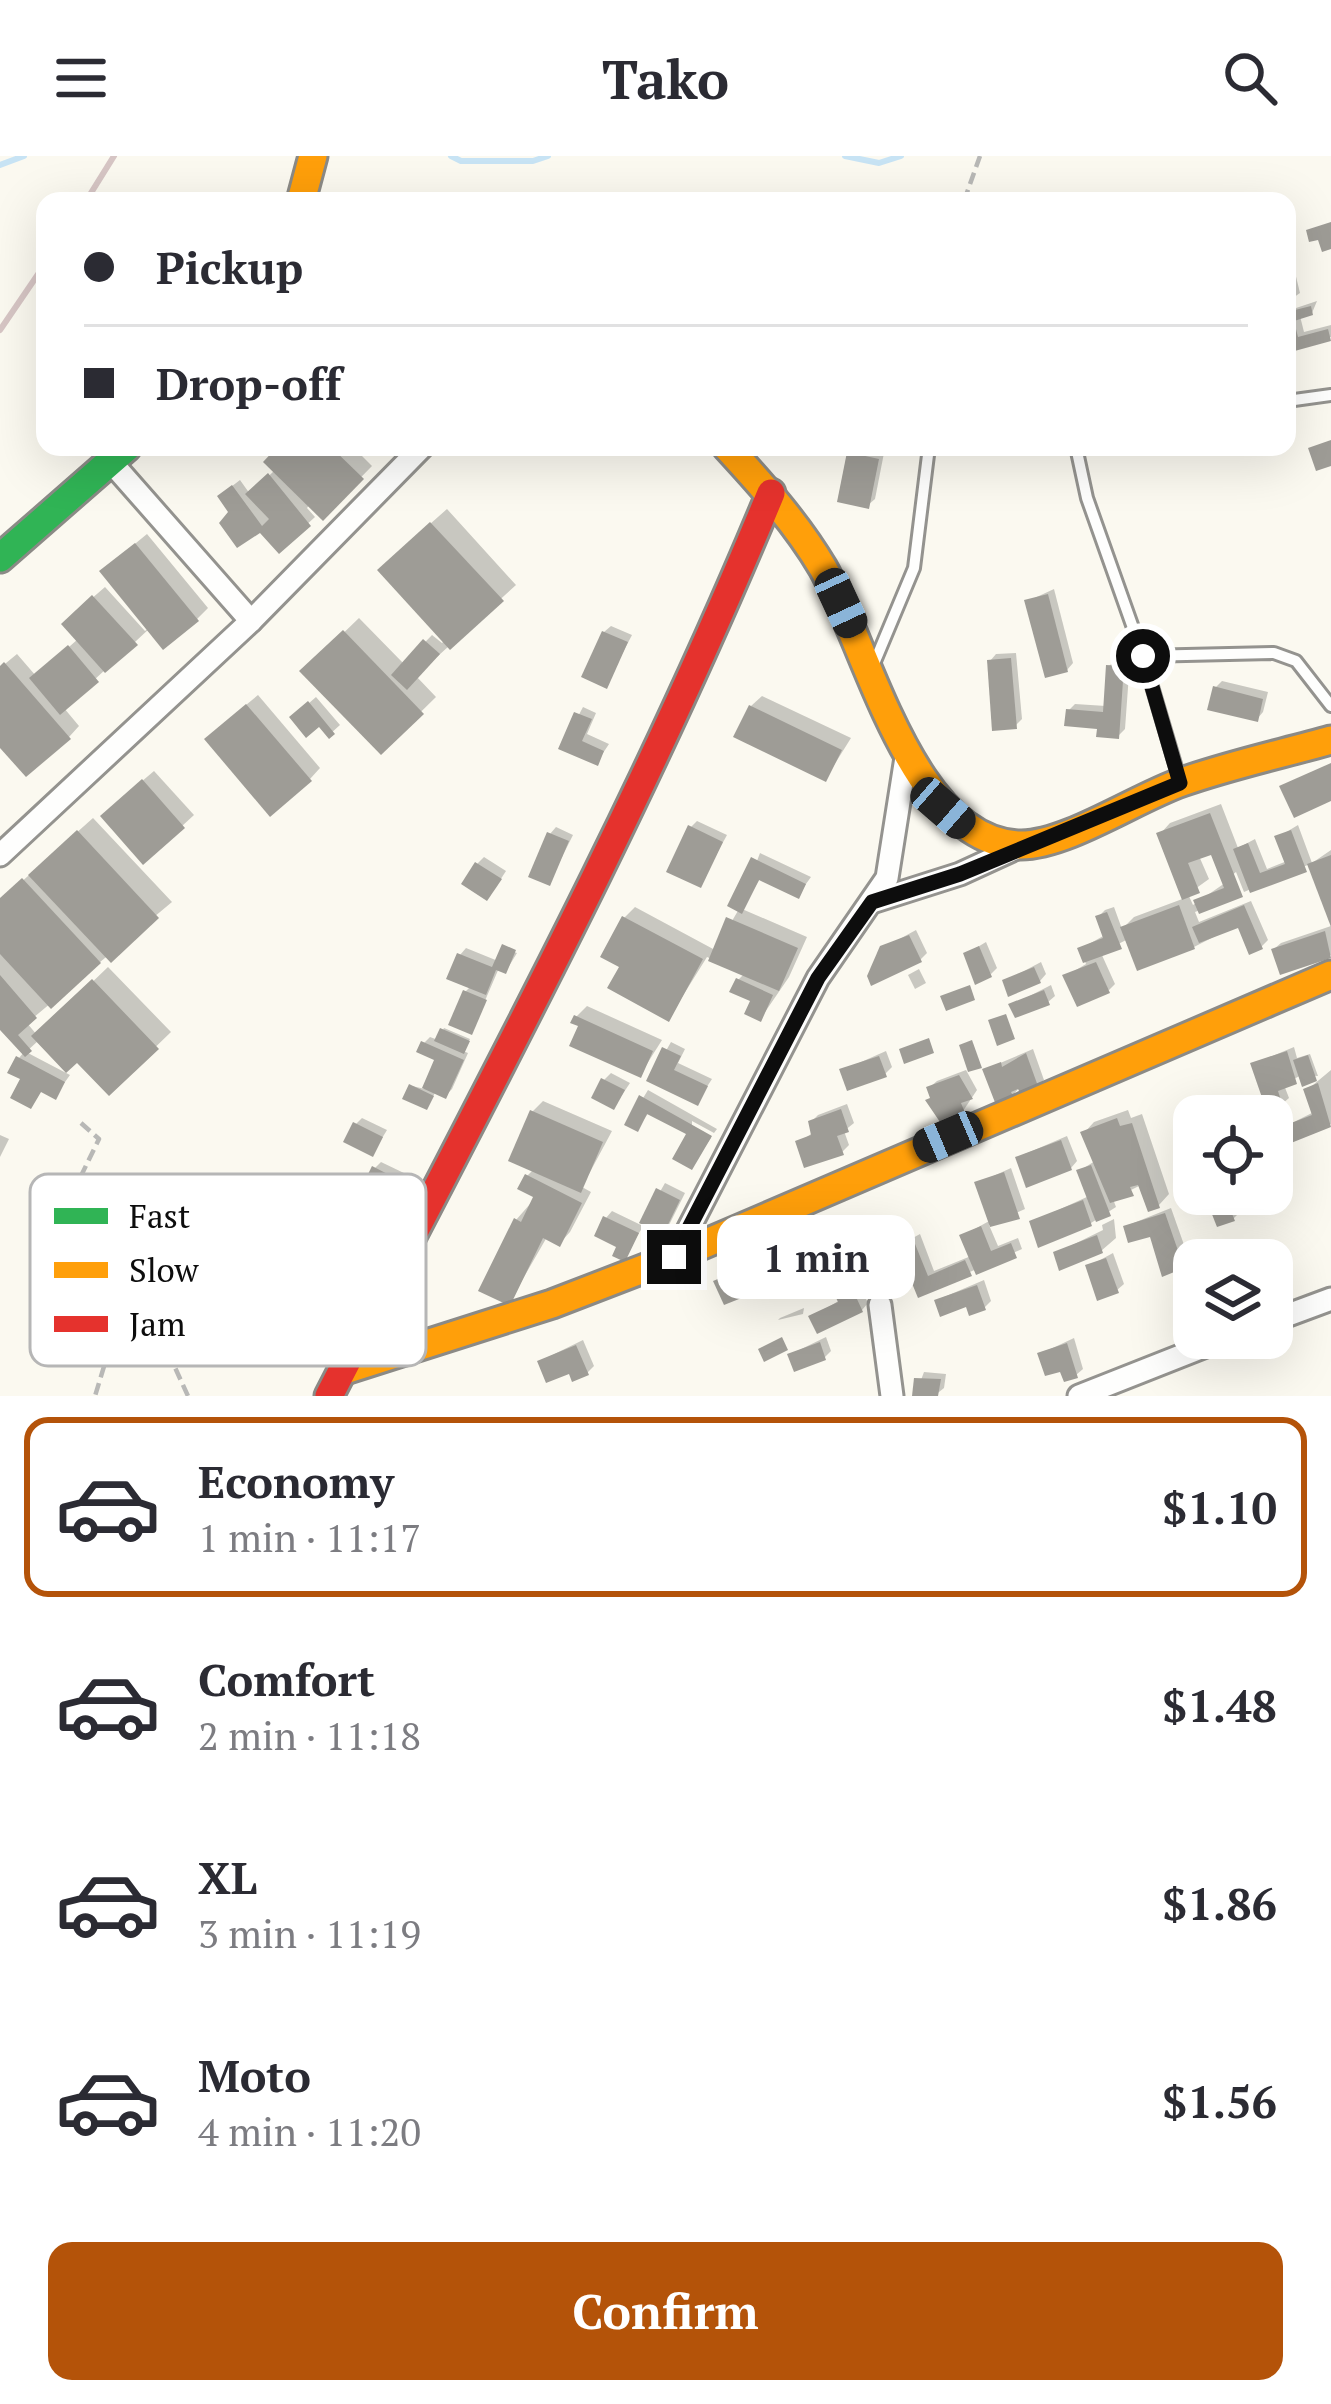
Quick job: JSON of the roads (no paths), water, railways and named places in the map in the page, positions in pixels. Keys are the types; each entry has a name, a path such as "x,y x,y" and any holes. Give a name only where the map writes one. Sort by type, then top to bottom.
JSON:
{"main road":[{"path":"304,192 313,159"},
{"path":"0,558 117,456"},
{"path":"736,456 771,493 825,571 907,750 943,808 987,840 1023,845 1180,783 1331,740"},
{"path":"426,1212 597,879 705,653 771,493"},
{"path":"426,1344 552,1304 674,1257 1331,975"},
{"path":"329,1396 347,1366"},
{"path":"345,1370 358,1366"}],"street":[{"path":"121,456 251,622"},
{"path":"0,855 251,622 413,456"},
{"path":"674,1257 818,978 872,902 894,854 907,750"},
{"path":"872,902 960,874 1023,845"},
{"path":"1293,1313 1331,1299"},
{"path":"880,1305 892,1396"},
{"path":"1078,1396 1173,1359"}],"lane":[{"path":"1296,399 1331,395"},
{"path":"872,669 914,568 928,456"},
{"path":"1078,456 1087,498 1143,656 1180,783"},
{"path":"1143,656 1274,653 1296,662 1331,706"}],"waterway":[{"path":"0,165 24,156"},
{"path":"451,156 461,161 533,161 548,156"},
{"path":"845,156 879,163 901,156"}],"railway":[{"path":"92,192 114,156"},
{"path":"0,330 36,277"}]}
